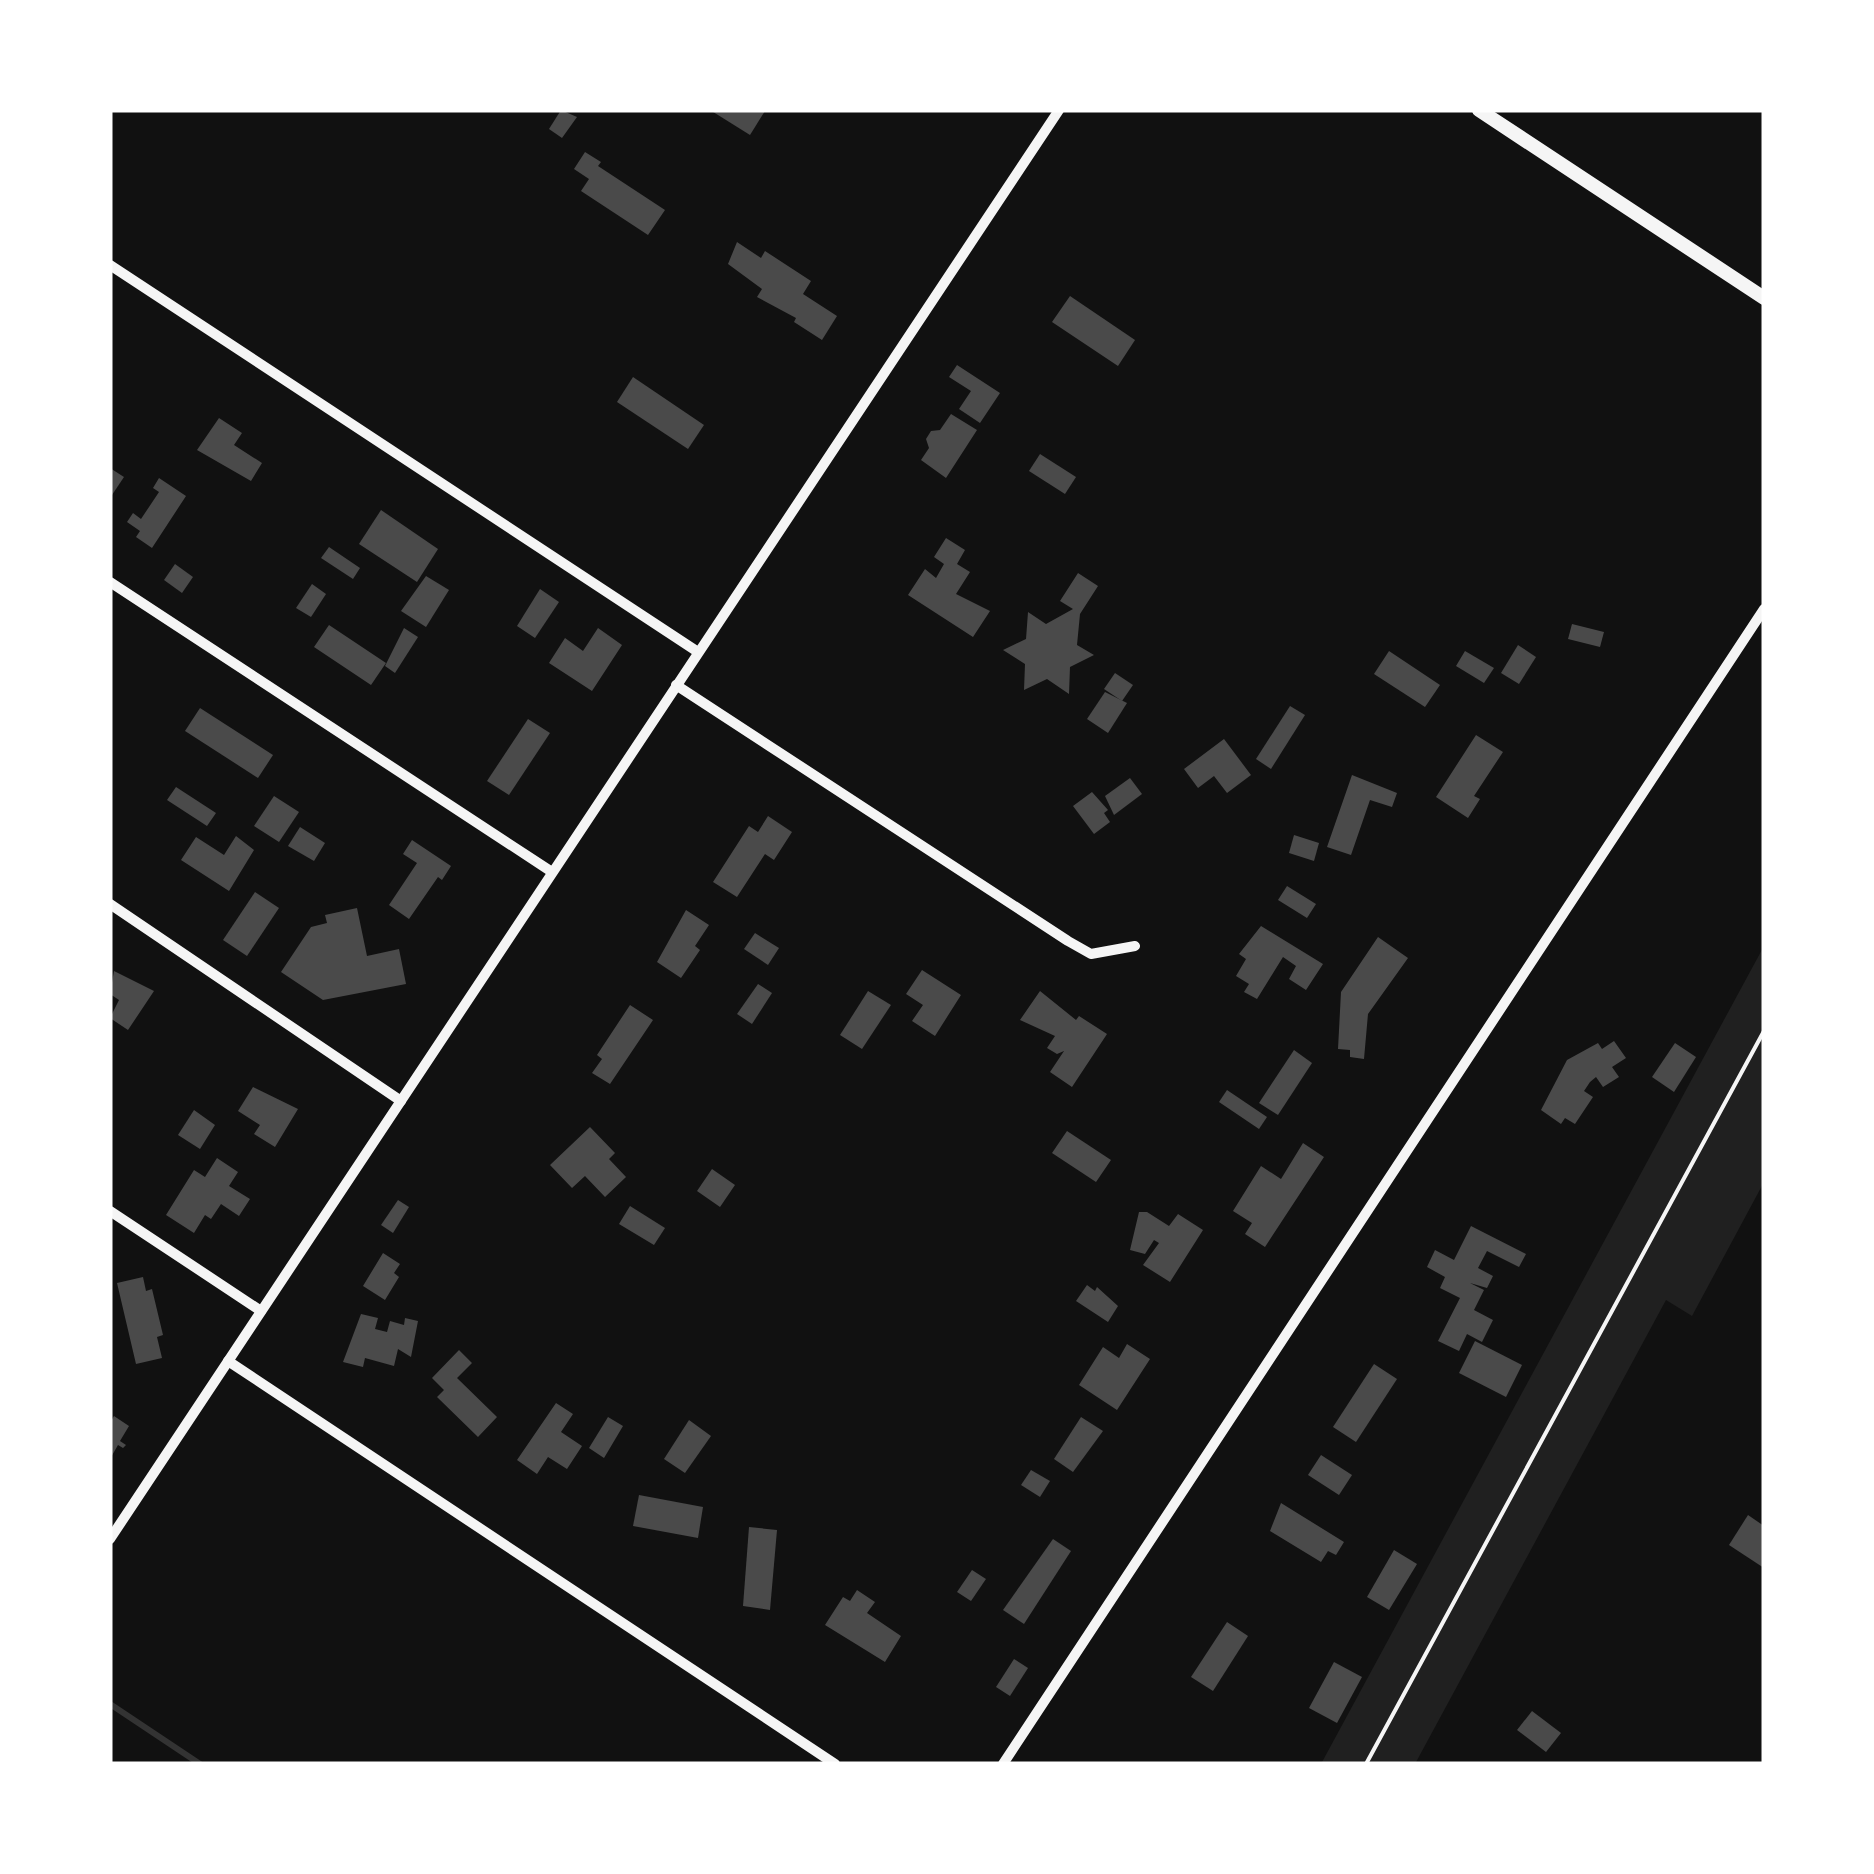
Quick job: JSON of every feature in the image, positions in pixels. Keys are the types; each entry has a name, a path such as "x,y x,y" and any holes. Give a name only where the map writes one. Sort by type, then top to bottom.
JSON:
{"street":[{"path":"111,1535 1059,110"},
{"path":"1479,110 1764,298"},
{"path":"110,266 698,652"},
{"path":"110,582 552,872"},
{"path":"1003,1764 1764,609"},
{"path":"676,685 1090,954 1109,954 1135,946"},
{"path":"110,904 400,1101"},
{"path":"110,1212 261,1311"},
{"path":"228,1361 835,1764"}],"path":[{"path":"1366,1764 1764,1031"}],"shaded area":[{"path":"1764,946 1764,1182 1692,1316 1666,1300 1415,1764 1321,1764"}],"building":[{"path":"561,110 577,117 562,138 549,129"},
{"path":"710,110 763,110 765,111 750,135"},
{"path":"585,152 601,162 598,166 665,210 648,235 581,191 589,179 574,169"},
{"path":"737,242 761,258 765,251 811,281 803,294 837,316 822,340 794,322 796,318 757,297 762,289 728,264"},
{"path":"1070,296 1135,340 1118,366 1052,322"},
{"path":"957,365 1000,393 980,423 959,409 971,391 949,377"},
{"path":"633,377 704,425 688,449 617,402"},
{"path":"951,414 977,430 946,478 921,460 929,448 926,439 931,431 940,430"},
{"path":"219,418 242,433 234,445 262,463 251,481 197,450"},
{"path":"1040,454 1076,477 1065,494 1029,471"},
{"path":"110,468 124,477 110,498"},
{"path":"159,478 186,496 152,548 136,537 140,531 127,522 133,513 141,519 159,492 153,488"},
{"path":"381,510 438,549 417,582 359,544"},
{"path":"946,538 965,550 957,564 970,572 956,594 990,611 973,637 908,595 925,569 936,578 944,564 934,557"},
{"path":"329,547 360,568 353,579 321,558"},
{"path":"175,564 193,577 182,593 164,580"},
{"path":"1078,573 1098,586 1080,614 1077,645 1094,655 1070,667 1069,694 1047,679 1024,690 1025,664 1003,650 1026,639 1028,612 1046,624 1073,609 1060,601"},
{"path":"426,576 449,590 426,627 401,611"},
{"path":"312,584 326,594 311,617 296,608"},
{"path":"540,589 559,602 535,638 517,626"},
{"path":"1572,624 1604,632 1600,647 1568,639"},
{"path":"329,625 386,663 371,685 314,647"},
{"path":"404,628 418,637 395,673 385,666"},
{"path":"598,628 622,645 592,691 549,663 565,638 583,651"},
{"path":"1518,645 1536,657 1519,684 1501,673"},
{"path":"1389,651 1440,685 1425,707 1374,674"},
{"path":"1465,651 1494,668 1484,683 1456,666"},
{"path":"1115,673 1133,685 1122,701 1104,689"},
{"path":"1105,692 1127,703 1108,733 1087,719"},
{"path":"1290,706 1305,715 1271,769 1256,759"},
{"path":"200,708 273,755 258,778 185,731"},
{"path":"528,719 550,733 509,795 487,781"},
{"path":"1476,735 1503,752 1474,796 1480,799 1468,818 1436,797"},
{"path":"1224,739 1251,775 1227,793 1214,776 1198,788 1184,769"},
{"path":"1352,775 1397,793 1392,807 1370,800 1351,855 1327,847"},
{"path":"1130,778 1142,794 1114,815 1105,796"},
{"path":"176,787 216,813 207,826 167,800"},
{"path":"1092,792 1108,810 1104,813 1110,822 1094,834 1073,806"},
{"path":"274,796 299,812 279,842 254,826"},
{"path":"768,816 792,832 774,860 765,854 737,897 713,882 749,826 758,832"},
{"path":"300,827 325,843 314,861 288,846"},
{"path":"1294,835 1319,843 1314,861 1289,853"},
{"path":"236,836 254,850 229,891 181,860 196,837 224,855"},
{"path":"412,840 451,866 442,880 438,877 409,919 389,905 417,863 403,854"},
{"path":"1287,886 1316,904 1307,918 1278,900"},
{"path":"255,892 279,908 247,956 223,940"},
{"path":"357,908 367,956 399,949 406,984 323,1000 281,972 311,927 327,923 325,915"},
{"path":"686,910 709,925 695,946 700,950 681,978 657,962"},
{"path":"1261,926 1323,964 1306,990 1289,979 1296,966 1283,957 1257,999 1244,992 1249,984 1236,976 1246,959 1239,954"},
{"path":"755,933 779,948 768,965 744,949"},
{"path":"1378,937 1408,958 1368,1014 1364,1059 1350,1057 1350,1050 1338,1049 1341,992"},
{"path":"922,970 961,995 935,1036 912,1021 923,1005 906,994"},
{"path":"114,971 154,991 128,1030 110,1018 119,1000 110,994"},
{"path":"758,984 772,993 752,1024 737,1014"},
{"path":"868,991 891,1005 862,1049 840,1035"},
{"path":"1040,991 1076,1020 1079,1016 1107,1034 1072,1087 1050,1072 1064,1051 1057,1054 1047,1048 1055,1036 1020,1020"},
{"path":"630,1005 653,1020 610,1084 592,1073 602,1059 597,1055"},
{"path":"1614,1041 1626,1058 1612,1067 1619,1077 1603,1087 1596,1077 1590,1082 1584,1091 1593,1097 1575,1124 1565,1118 1561,1124 1541,1110 1567,1060 1598,1043 1602,1049"},
{"path":"1675,1043 1696,1057 1674,1092 1652,1077"},
{"path":"1294,1050 1312,1063 1278,1115 1259,1103"},
{"path":"253,1087 298,1109 275,1147 254,1134 260,1125 238,1111"},
{"path":"1227,1090 1267,1117 1259,1129 1219,1102"},
{"path":"194,1110 215,1125 200,1149 178,1135"},
{"path":"590,1127 615,1153 609,1159 626,1177 605,1197 585,1176 572,1188 550,1165"},
{"path":"1067,1131 1111,1160 1096,1182 1052,1153"},
{"path":"1303,1143 1324,1157 1265,1247 1245,1234 1252,1223 1233,1211 1261,1166 1281,1179"},
{"path":"217,1158 238,1172 229,1186 250,1199 239,1216 221,1204 211,1219 205,1215 194,1233 166,1215 194,1170 205,1177"},
{"path":"712,1169 735,1185 720,1207 697,1191"},
{"path":"398,1200 409,1207 393,1233 381,1225"},
{"path":"630,1206 665,1228 654,1245 619,1224"},
{"path":"1139,1212 1147,1212 1169,1226 1178,1214 1203,1230 1170,1282 1143,1265 1159,1243 1154,1240 1145,1254 1130,1250"},
{"path":"1471,1226 1526,1254 1519,1267 1487,1251 1478,1268 1493,1276 1487,1288 1470,1283 1484,1290 1474,1310 1493,1320 1482,1342 1467,1334 1459,1351 1438,1341 1460,1298 1440,1288 1445,1277 1427,1267 1435,1250 1454,1260"},
{"path":"383,1253 400,1264 394,1273 399,1277 385,1300 363,1286"},
{"path":"143,1277 146,1291 152,1289 163,1335 157,1337 162,1358 136,1364 117,1283"},
{"path":"1087,1285 1095,1291 1097,1287 1118,1306 1108,1322 1076,1301"},
{"path":"361,1314 378,1318 375,1329 387,1332 390,1321 404,1325 405,1318 418,1321 411,1357 398,1349 394,1366 365,1358 363,1367 343,1362"},
{"path":"1475,1341 1522,1365 1506,1397 1459,1373"},
{"path":"1127,1344 1150,1359 1117,1410 1079,1385 1103,1347 1119,1358"},
{"path":"459,1350 472,1363 457,1378 497,1417 478,1437 437,1397 444,1390 432,1378"},
{"path":"1374,1364 1397,1379 1356,1442 1333,1427"},
{"path":"556,1403 573,1414 561,1432 582,1446 567,1469 548,1457 537,1474 517,1460"},
{"path":"114,1416 129,1426 120,1441 126,1445 118,1445 110,1459 110,1423"},
{"path":"608,1417 623,1426 604,1458 589,1448"},
{"path":"1081,1417 1103,1431 1073,1472 1054,1459"},
{"path":"689,1420 711,1436 685,1473 664,1459"},
{"path":"1321,1455 1352,1475 1339,1495 1308,1475"},
{"path":"1031,1470 1050,1481 1040,1497 1021,1485"},
{"path":"639,1495 703,1507 698,1538 633,1526"},
{"path":"1281,1503 1344,1542 1336,1555 1328,1551 1321,1562 1270,1531"},
{"path":"1748,1515 1764,1526 1764,1568 1729,1545"},
{"path":"749,1527 777,1530 770,1610 743,1606"},
{"path":"1053,1539 1071,1551 1024,1624 1003,1610"},
{"path":"1394,1550 1417,1564 1389,1610 1367,1597"},
{"path":"972,1570 986,1579 971,1601 957,1592"},
{"path":"857,1590 875,1602 867,1613 901,1636 885,1662 825,1625 843,1597 850,1601"},
{"path":"1227,1622 1248,1636 1213,1691 1191,1677"},
{"path":"1014,1659 1028,1668 1010,1696 996,1687"},
{"path":"1334,1662 1362,1677 1337,1723 1309,1708"},
{"path":"1532,1711 1561,1733 1546,1752 1517,1730"}],"waterway":[{"path":"110,1704 200,1764"}]}
